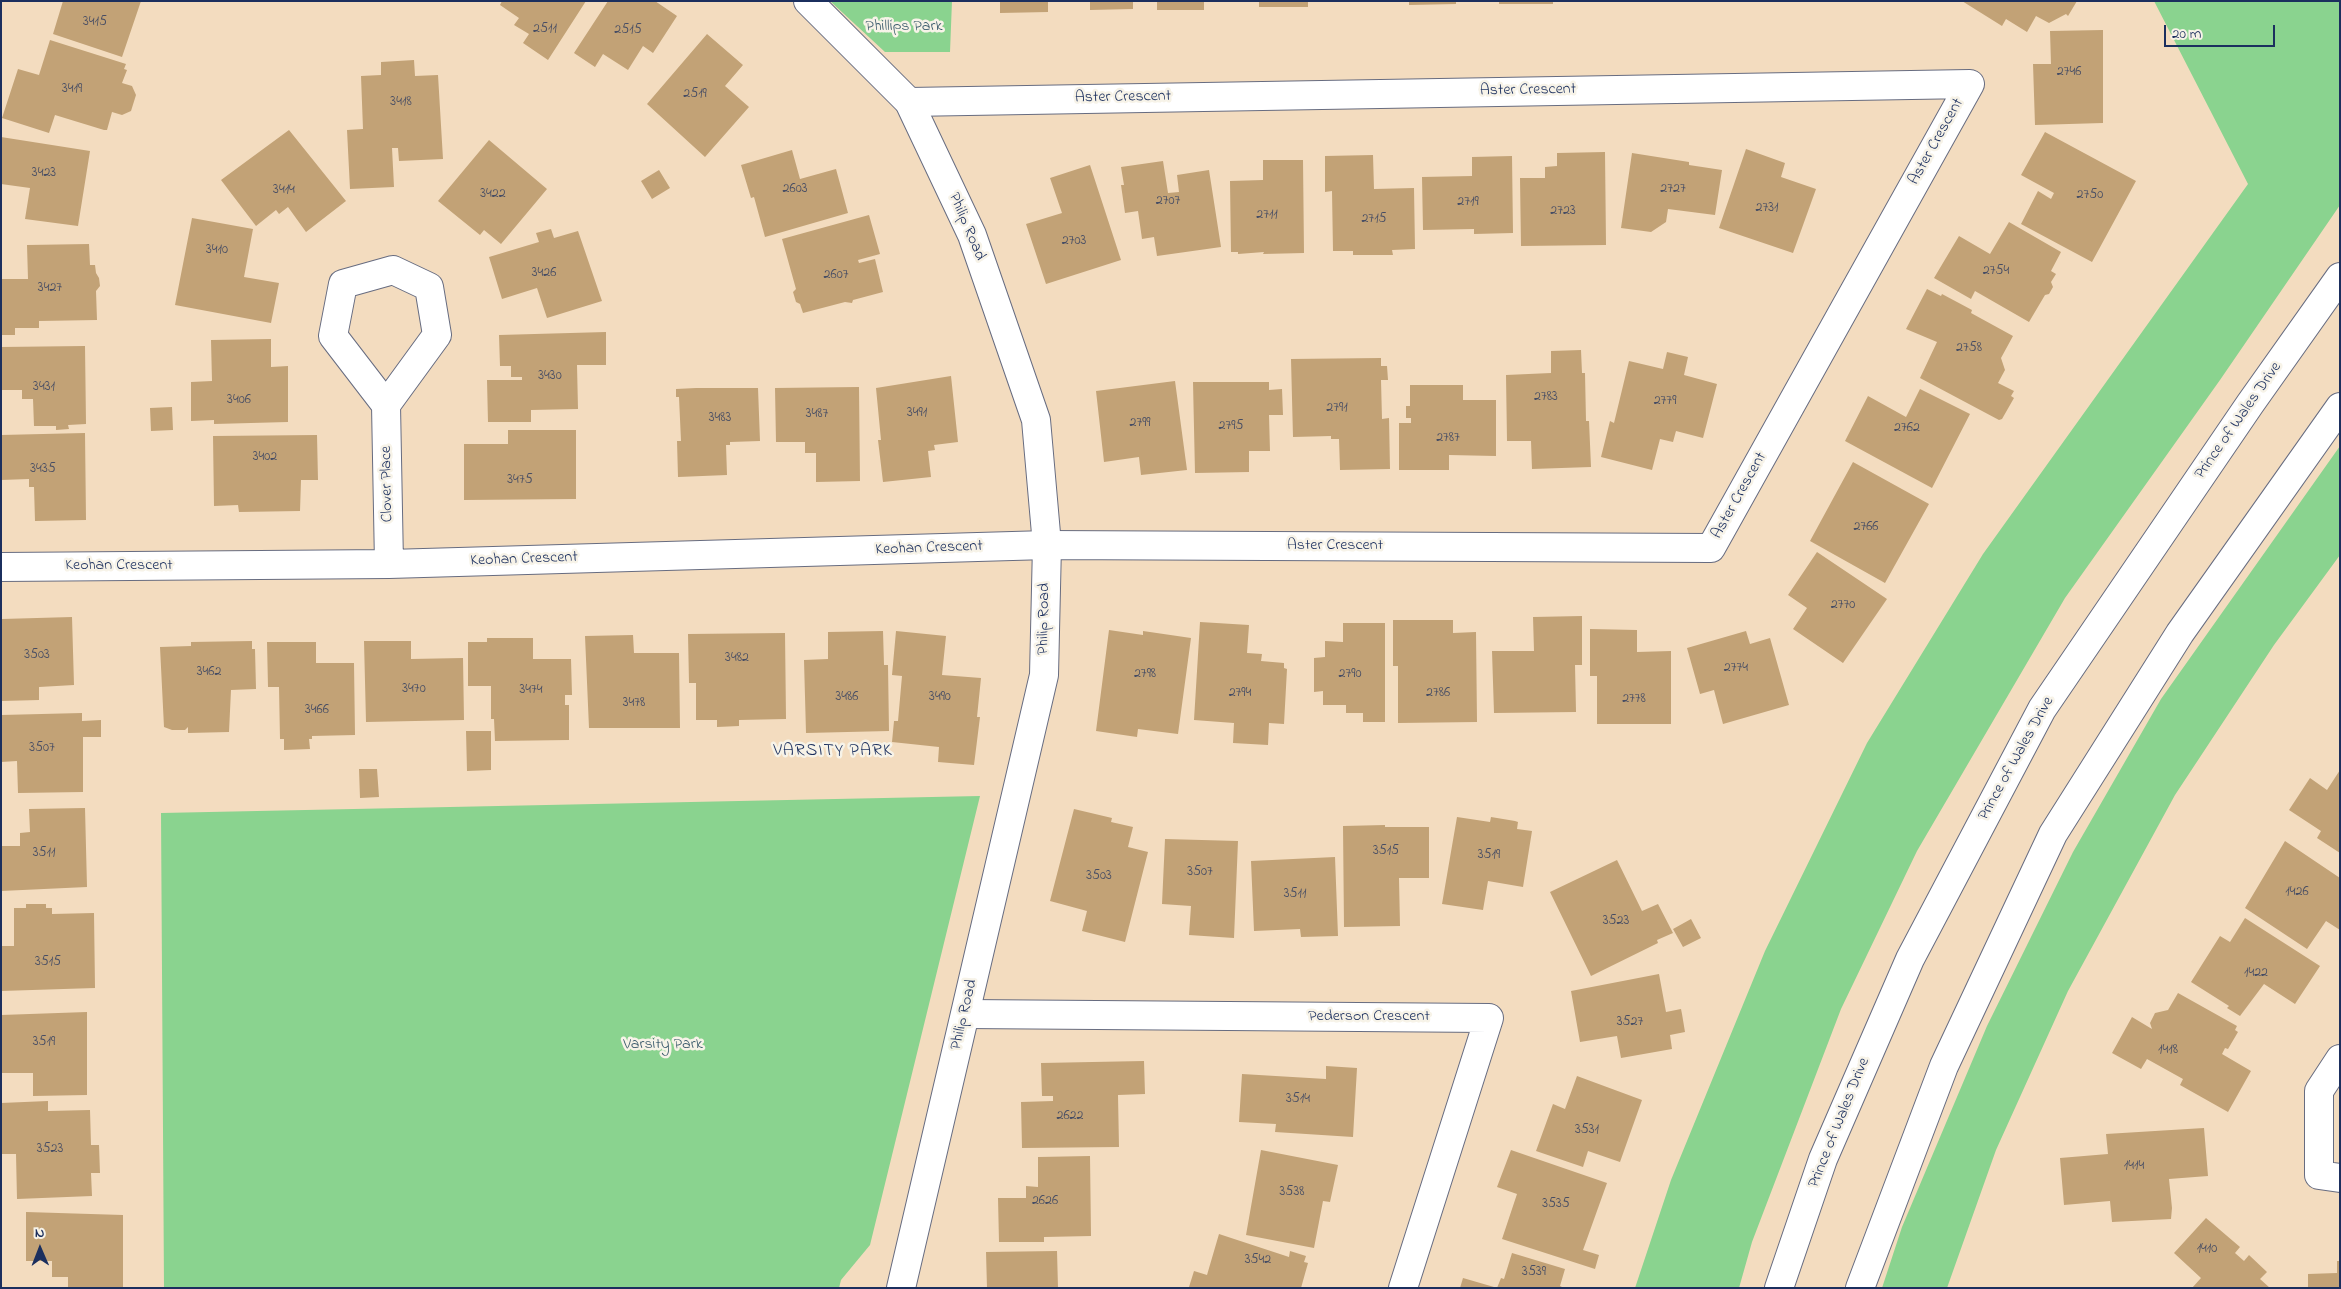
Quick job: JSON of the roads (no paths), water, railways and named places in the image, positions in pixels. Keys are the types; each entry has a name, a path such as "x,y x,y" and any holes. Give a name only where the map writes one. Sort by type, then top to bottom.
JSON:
{"street":[{"name":"Philip Road","path":"808,1 909,102 972,236 1036,420 1046,545 1044,675 901,1288"},
{"name":"Aster Crescent","path":"909,102 1970,84 1711,548 1046,545"},
{"path":"393,270 429,287 437,335 386,405 333,336 343,284 393,270"},
{"name":"Prince of Wales Drive","path":"1779,1288 1823,1159 1910,959 2042,709 2250,404 2340,277"},
{"name":"Clover Place","path":"386,405 389,564"},
{"path":"1860,1288 1944,1066 2053,834 2180,633 2340,407"},
{"name":"Keohan Crescent","path":"1,567 389,564 1046,545"},
{"name":"Pederson Crescent","path":"966,1014 1489,1018 1403,1288"},
{"path":"2340,1059 2319,1091 2319,1175 2340,1178"}],"district":[{"name":"VARSITY PARK","path":"833,752"}],"park label":[{"name":"Phillips Park","path":"904,27"},
{"name":"Varsity Park","path":"663,1045"}]}
